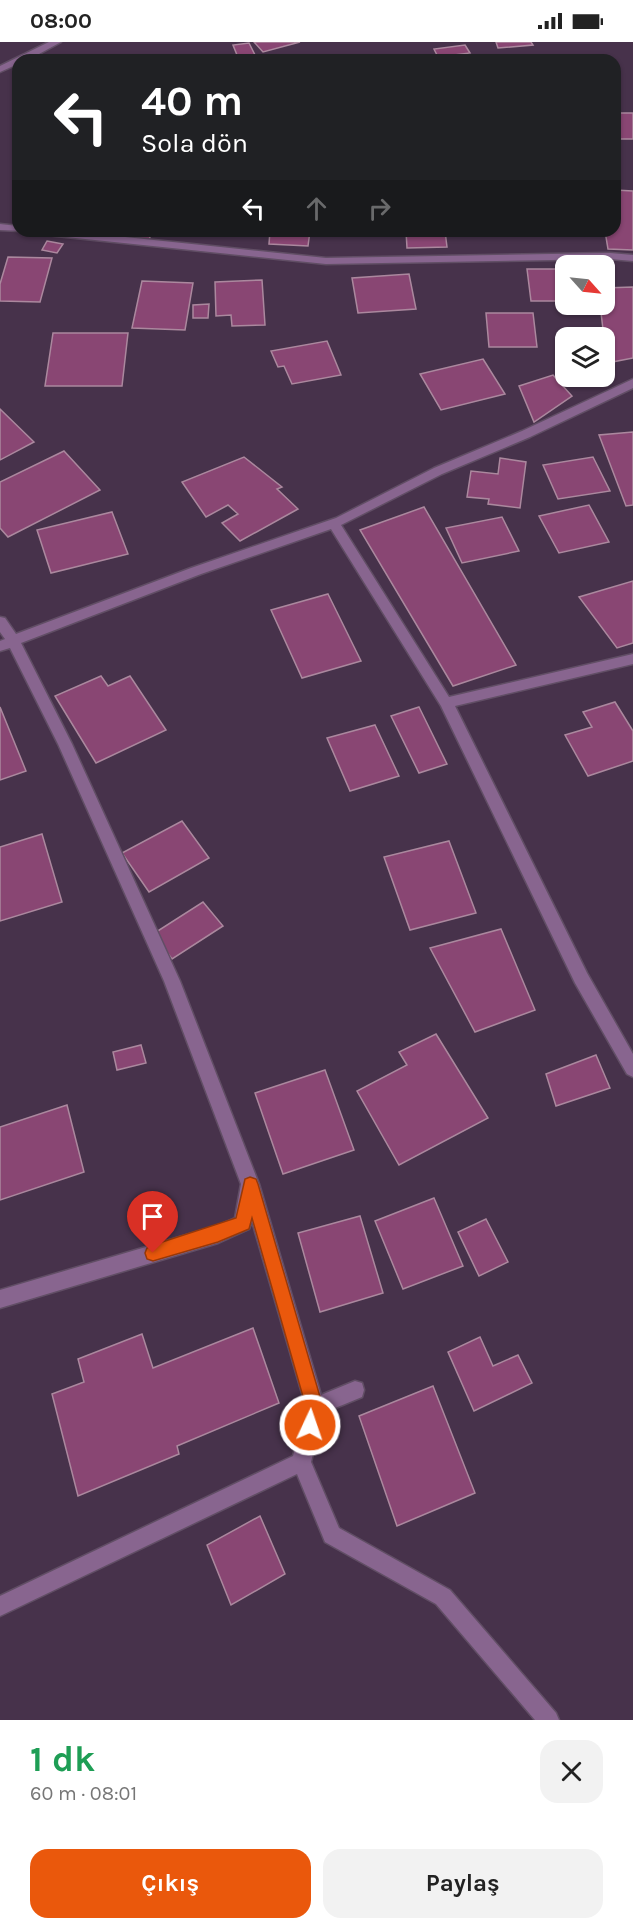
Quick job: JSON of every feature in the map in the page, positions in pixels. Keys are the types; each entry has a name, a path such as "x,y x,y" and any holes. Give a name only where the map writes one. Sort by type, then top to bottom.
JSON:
{"street":[{"path":"33,54 56,42"},
{"path":"97,237 326,261 610,256 633,258"},
{"path":"7,644 196,571 334,524 438,471 526,434 633,383"},
{"path":"334,524 446,703 581,978 633,1069"},
{"path":"0,621 7,644 65,744 171,981 250,1184 315,1407 301,1462 332,1535 443,1597 549,1720"},
{"path":"446,703 633,658"},
{"path":"0,1299 218,1234 243,1223 250,1184"},
{"path":"315,1407 355,1390"},
{"path":"0,1606 301,1462"}],"building":[{"path":"254,42 300,42 263,52"},
{"path":"496,42 531,42 533,45 498,48"},
{"path":"249,43 254,54 237,54 233,45"},
{"path":"465,45 470,53 436,54 434,49"},
{"path":"621,113 633,113 633,139 621,139"},
{"path":"621,190 633,191 633,250 608,249 606,237 621,237"},
{"path":"138,237 150,237 149,240 138,239"},
{"path":"270,237 309,237 308,246 269,244"},
{"path":"406,237 446,237 447,247 407,248"},
{"path":"47,241 63,244 57,253 42,250"},
{"path":"8,257 52,258 40,302 0,301 0,284"},
{"path":"527,269 555,269 555,301 531,301"},
{"path":"409,274 416,309 358,313 352,278"},
{"path":"262,280 265,325 232,326 231,315 216,316 215,282"},
{"path":"142,281 193,283 185,330 132,328"},
{"path":"633,287 633,358 615,361 615,327 603,327 601,315 615,315 615,288"},
{"path":"209,304 208,318 193,318 193,305"},
{"path":"486,313 533,313 537,347 489,347"},
{"path":"53,333 128,333 122,386 45,386"},
{"path":"327,341 341,375 292,384 284,366 278,367 271,351"},
{"path":"483,359 505,394 441,410 420,374"},
{"path":"553,375 555,387 564,387 572,396 534,422 519,386"},
{"path":"0,409 34,442 0,460"},
{"path":"633,432 633,505 626,506 599,435"},
{"path":"64,451 100,490 8,537 0,528 0,482"},
{"path":"244,457 282,487 277,489 298,509 240,541 222,523 238,514 228,505 206,517 182,482"},
{"path":"593,457 610,491 558,499 543,465"},
{"path":"500,458 526,462 520,508 488,504 489,499 467,497 471,471 498,474"},
{"path":"589,505 609,542 559,553 539,516"},
{"path":"424,507 516,665 453,686 360,530"},
{"path":"112,512 128,554 51,573 37,530"},
{"path":"502,517 519,551 462,563 446,528"},
{"path":"633,581 633,643 617,648 579,597"},
{"path":"328,594 361,661 302,678 271,610"},
{"path":"101,676 108,686 130,676 166,730 96,763 55,696"},
{"path":"615,702 633,731 633,761 588,776 565,735 592,727 583,712"},
{"path":"0,707 26,771 0,780"},
{"path":"419,707 447,764 419,773 391,716"},
{"path":"375,725 399,776 350,791 327,738"},
{"path":"182,821 209,858 149,892 122,853"},
{"path":"42,834 62,902 0,921 0,847"},
{"path":"449,841 476,913 410,930 384,857"},
{"path":"203,902 223,926 172,959 153,934"},
{"path":"501,929 535,1010 475,1032 430,948"},
{"path":"436,1034 488,1118 399,1165 357,1091 407,1065 399,1052"},
{"path":"141,1045 146,1063 117,1070 113,1052"},
{"path":"596,1055 610,1088 556,1106 546,1074"},
{"path":"325,1070 354,1150 283,1174 255,1093"},
{"path":"67,1105 84,1172 0,1200 0,1127"},
{"path":"434,1198 463,1266 403,1289 375,1221"},
{"path":"360,1216 383,1293 320,1312 298,1233"},
{"path":"486,1219 508,1262 479,1276 458,1232"},
{"path":"253,1328 279,1403 177,1446 179,1454 78,1496 52,1394 84,1382 78,1359 142,1334 153,1368"},
{"path":"480,1337 493,1366 518,1355 532,1383 474,1411 448,1352"},
{"path":"433,1386 475,1493 397,1526 359,1416"},
{"path":"260,1516 285,1574 231,1605 207,1545"}],"route":[{"path":"153,1253 218,1234 243,1223 250,1184 315,1407 310,1425"}]}
